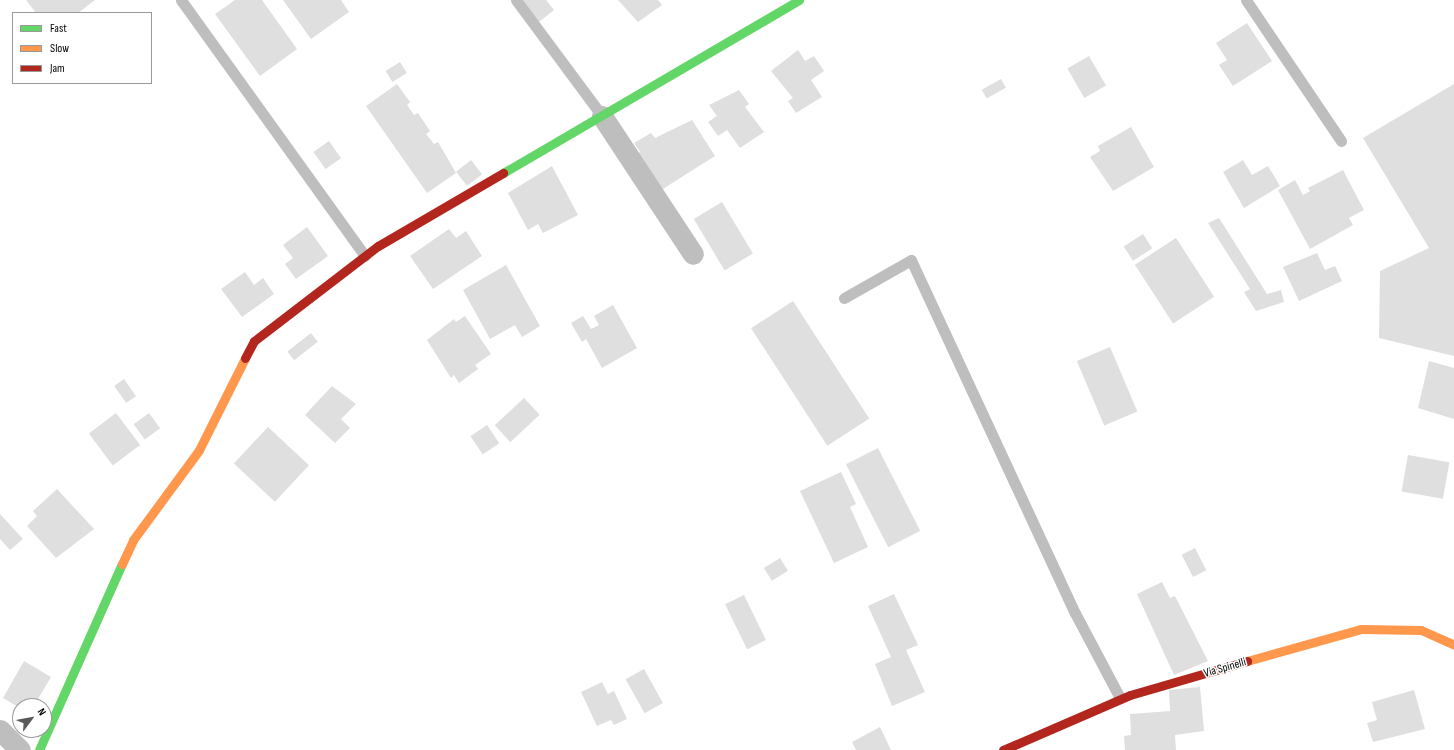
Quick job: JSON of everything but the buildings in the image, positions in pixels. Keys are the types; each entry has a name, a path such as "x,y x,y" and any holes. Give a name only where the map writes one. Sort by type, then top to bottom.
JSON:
{"street":[{"path":"39,750 133,540 199,450 254,341 365,256 799,0"},
{"path":"602,116 693,254"},
{"name":"Via Spinelli","path":"1003,750 1120,698 1360,629 1421,630 1454,645"},
{"path":"0,730 20,750"}],"lane":[{"path":"180,0 365,256"},
{"path":"516,0 602,116"},
{"path":"1246,0 1341,141"},
{"path":"844,298 911,260 1075,613 1120,698"}],"traffic: fast":[{"path":"503,173 799,0"},
{"path":"39,750 122,564"}],"traffic: slow":[{"path":"122,564 133,540 199,450 245,358"},
{"path":"1247,661 1361,629 1421,630 1454,645"}],"traffic: jam":[{"path":"245,358 254,341 378,246 503,173"},
{"path":"1003,750 1130,695 1247,661"}]}
